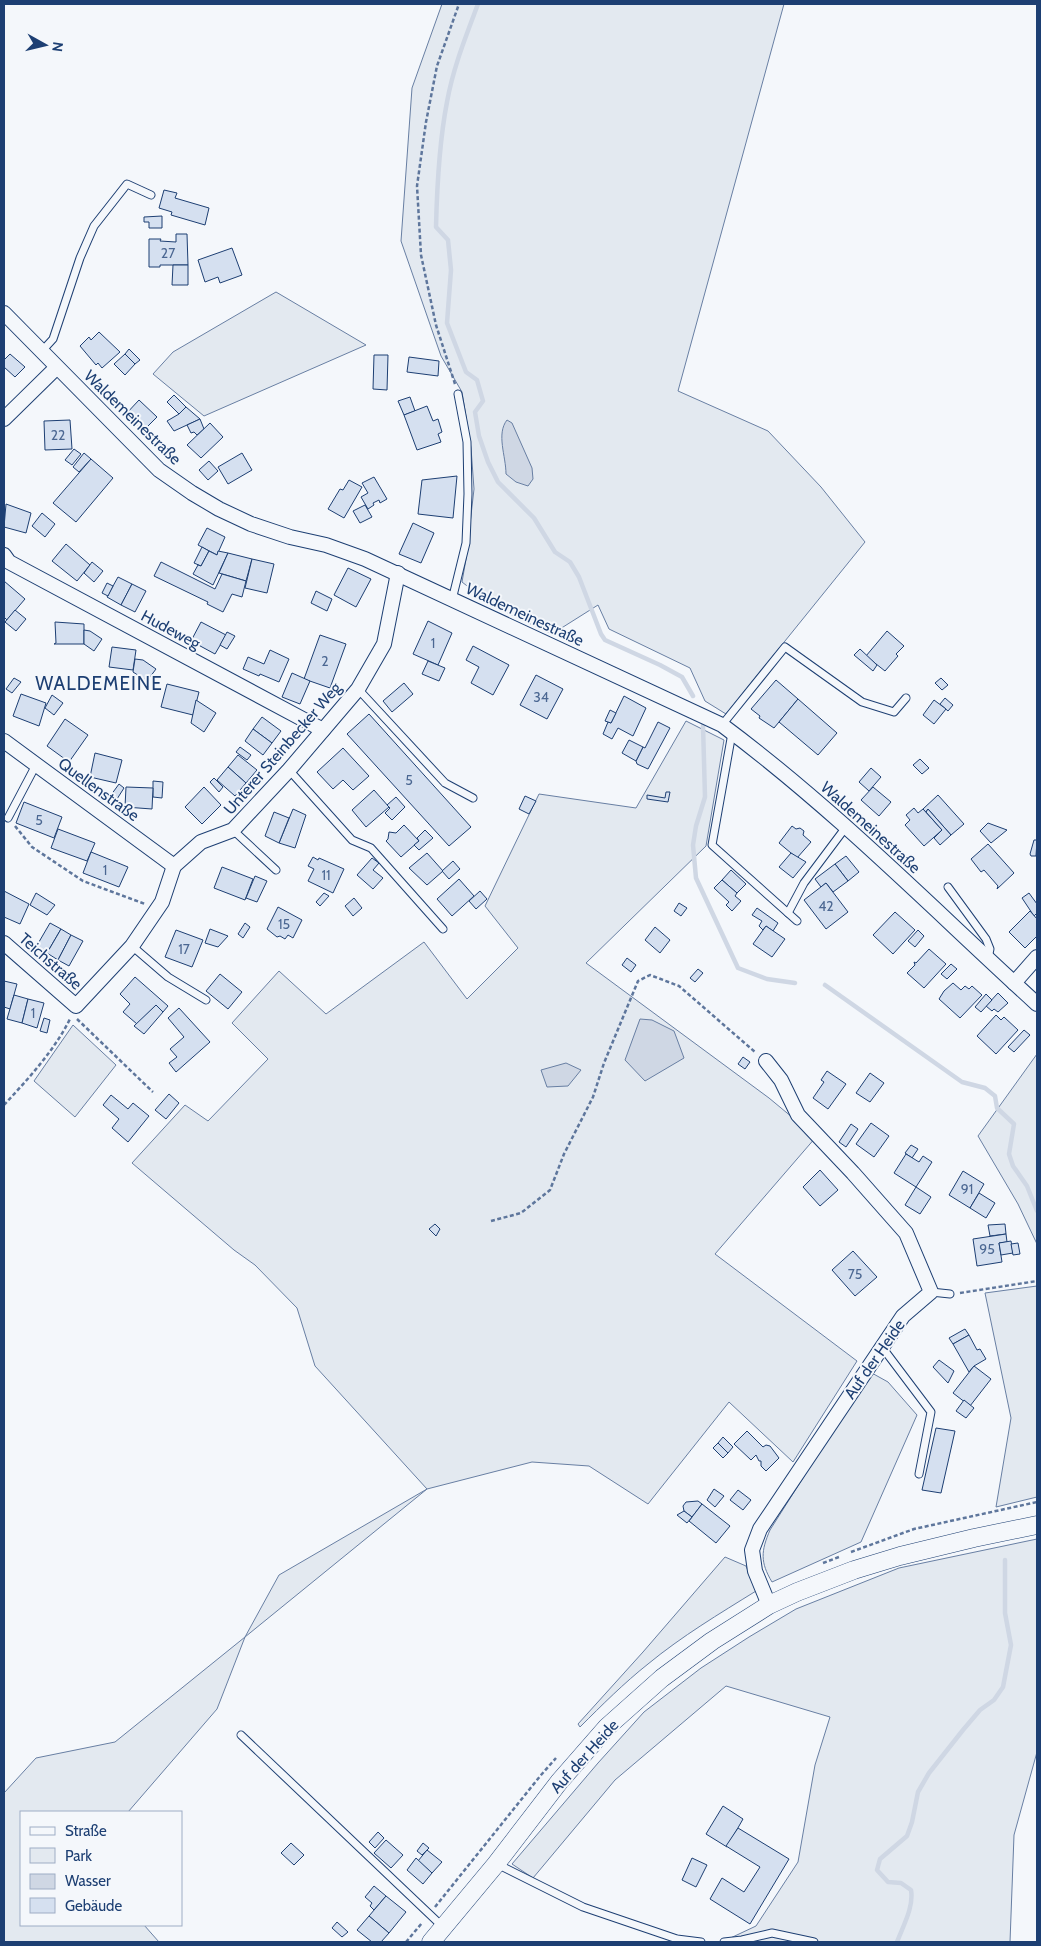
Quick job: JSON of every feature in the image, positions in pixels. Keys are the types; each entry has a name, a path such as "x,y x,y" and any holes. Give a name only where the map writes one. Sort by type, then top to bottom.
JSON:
{"street":[{"name":"Waldemeinestraße","path":"4,313 42,351 56,368 159,470 219,509 251,524 290,537 334,548 398,574 727,729 764,757 846,828 1037,1004"},
{"path":"4,419 56,368"},
{"name":"Hudeweg","path":"4,555 9,562 323,730"},
{"name":"Unterer Steinbecker Weg","path":"74,1010 132,946 158,909 174,866 201,842 233,830 289,770 358,689 384,644 398,574"},
{"name":"Quellenstraße","path":"4,741 174,866"},
{"name":"Teichstraße","path":"4,943 74,1010"},
{"path":"1014,983 1037,957"},
{"path":"766,1061 781,1080 798,1115 853,1172 906,1233 931,1292"},
{"name":"Auf der Heide","path":"769,1605 755,1571 752,1550 760,1529 881,1346 903,1316 931,1292"},
{"name":"Auf der Heide","path":"431,1942 496,1864 559,1782 607,1727 662,1678 712,1641 769,1605 805,1589 900,1556 1037,1525"}],"lane":[{"path":"42,351 53,339 80,258 94,226 127,184 151,195"},
{"path":"452,600 466,543 468,494 467,442 458,394"},
{"path":"797,920 712,845 727,729 785,646 862,702 894,712 906,698"},
{"path":"358,689 445,783 472,798"},
{"path":"8,818 36,765"},
{"path":"289,770 352,840 371,848 443,929"},
{"path":"788,913 804,883 846,828"},
{"path":"233,830 276,870"},
{"path":"948,887 986,939 990,948 988,959"},
{"path":"132,946 168,977 206,1000"},
{"path":"931,1292 950,1294"},
{"path":"881,1346 931,1412 919,1474"},
{"path":"241,1735 443,1928"},
{"path":"496,1864 583,1907 677,1939 701,1942"},
{"path":"724,1942 772,1933 814,1942"}],"path":[{"path":"458,394 436,325 420,256 417,186 426,122 437,66 459,4"},
{"path":"8,818 32,847 83,881 158,909"},
{"path":"491,1221 521,1213 550,1190 564,1154 593,1097 604,1063 638,981 650,975 679,986 766,1061"},
{"path":"4,1105 28,1078 65,1028 74,1010 153,1092"},
{"path":"950,1294 1037,1281"}],"green space":[{"path":"442,4 784,4 678,391 768,431 821,487 865,542 726,714 705,701 690,668 609,629 598,605 552,634 493,606 462,582 474,489 471,448 462,392 441,356 401,241 412,88"},
{"path":"276,292 366,345 204,416 153,374 173,352"},
{"path":"686,721 724,740 706,846 586,963 769,1098 816,1137 715,1254 857,1361 793,1462 729,1402 648,1504 589,1466 532,1462 427,1489 315,1366 297,1308 255,1265 234,1250 132,1163 185,1105 208,1121 268,1059 232,1023 279,971 326,1014 424,942 467,999 518,948 485,906 539,794 636,808"},
{"path":"73,1025 116,1065 75,1117 34,1081"},
{"path":"1037,1054 1037,1244 1018,1204 978,1136"},
{"path":"1037,1286 1037,1497 996,1507 1011,1418 985,1293"},
{"path":"870,1372 888,1382 917,1415 861,1542 772,1582 765,1568 763,1556 770,1530"},
{"path":"427,1489 245,1637 279,1575"},
{"path":"1037,1539 1037,1752 1014,1835 1010,1942 722,1942 756,1926 798,1862 815,1765 830,1717 726,1686 615,1780 533,1878 512,1864 644,1712 701,1668 749,1637 796,1609 899,1568"},
{"path":"725,1557 746,1566 756,1591 674,1644 639,1671 580,1727 578,1724"},
{"path":"245,1637 217,1709 129,1811 20,1811 20,1926 145,1926 159,1942 4,1942 4,1793 36,1758 115,1742"}],"water":[{"path":"507,420 512,423 532,468 533,479 528,486 516,482 506,474 502,432"},
{"path":"640,1019 652,1020 674,1031 684,1058 645,1081 625,1060"},
{"path":"566,1063 581,1070 568,1086 547,1087 541,1070"}],"building":[{"path":"164,190 177,193 175,198 209,208 205,225 171,215 172,212 159,208"},
{"path":"162,216 162,228 149,228 149,222 144,222 144,217"},
{"path":"176,234 187,234 188,265 149,267 149,239 176,242"},
{"path":"232,248 242,275 220,283 218,277 205,282 198,260"},
{"path":"173,265 188,265 188,285 172,285"},
{"path":"99,332 120,352 102,368 98,363 96,365 80,346 89,337 91,340"},
{"path":"129,349 140,360 135,364 125,354"},
{"path":"10,354 25,367 15,377 4,367 4,360"},
{"path":"125,354 135,364 125,375 114,364"},
{"path":"374,355 388,355 387,390 373,389"},
{"path":"409,357 439,361 438,376 407,372"},
{"path":"174,395 186,407 179,414 167,402"},
{"path":"410,397 415,411 404,415 398,401"},
{"path":"139,400 157,417 143,431 125,415"},
{"path":"427,406 433,421 438,419 442,432 438,434 441,442 417,450 404,415"},
{"path":"186,407 200,419 174,431 167,421"},
{"path":"200,419 204,429 197,435 194,432 191,433 187,425"},
{"path":"70,420 72,449 45,450 44,421"},
{"path":"210,423 223,437 201,458 187,445"},
{"path":"74,449 81,454 72,465 65,460"},
{"path":"84,453 91,459 79,472 73,467"},
{"path":"242,453 252,470 228,484 218,467"},
{"path":"91,459 113,478 76,522 53,503"},
{"path":"209,461 218,471 208,480 199,470"},
{"path":"457,476 453,518 418,514 422,480"},
{"path":"374,477 387,499 380,503 379,500 373,503 374,505 368,509 361,497 368,493 362,483"},
{"path":"349,480 362,487 344,518 328,509 340,489 343,490"},
{"path":"6,504 31,513 26,533 4,527"},
{"path":"365,505 372,517 360,523 353,511"},
{"path":"42,513 55,524 45,537 32,526"},
{"path":"413,523 434,533 421,563 399,554"},
{"path":"207,528 225,537 217,555 198,545"},
{"path":"66,544 90,565 77,581 52,561"},
{"path":"202,547 209,551 201,566 194,563"},
{"path":"209,551 217,555 218,551 228,553 213,585 193,574 198,565 201,566"},
{"path":"228,553 252,559 246,581 219,573"},
{"path":"252,559 274,564 267,593 245,588"},
{"path":"92,562 103,571 94,582 84,573"},
{"path":"161,562 215,589 222,574 246,581 242,597 232,594 223,612 207,604 208,602 154,576"},
{"path":"348,568 371,579 356,607 334,595"},
{"path":"118,577 132,584 121,605 107,597"},
{"path":"4,581 25,599 7,620 4,617"},
{"path":"107,583 113,586 108,596 102,593"},
{"path":"132,584 146,591 135,612 121,605"},
{"path":"316,591 332,599 327,611 311,603"},
{"path":"15,610 26,619 16,631 5,622"},
{"path":"428,621 452,633 438,665 413,654"},
{"path":"55,622 84,624 84,644 54,644 56,643"},
{"path":"201,622 226,635 215,654 191,641"},
{"path":"84,630 90,631 102,639 94,651 84,644"},
{"path":"887,631 904,646 896,654 898,656 885,671 866,656"},
{"path":"227,632 235,636 227,649 220,645"},
{"path":"320,635 346,644 330,688 304,679"},
{"path":"473,646 509,665 493,695 471,683 479,667 466,660"},
{"path":"112,647 136,650 133,670 109,667"},
{"path":"860,649 877,665 873,671 854,655"},
{"path":"270,650 289,659 279,682 243,669 248,657 264,664"},
{"path":"135,659 143,660 156,669 147,681 133,672"},
{"path":"428,661 445,668 439,681 422,674"},
{"path":"292,673 310,681 300,704 282,697"},
{"path":"536,675 563,689 547,719 520,705"},
{"path":"14,678 21,682 12,693 6,689"},
{"path":"941,678 948,685 942,690 935,683"},
{"path":"776,680 798,699 774,728 759,718 760,716 751,709"},
{"path":"404,683 413,694 392,712 383,701"},
{"path":"167,684 199,692 193,715 161,707"},
{"path":"21,694 46,703 39,726 13,716"},
{"path":"52,695 63,703 54,715 45,708"},
{"path":"624,696 646,708 633,736 618,728 612,739 603,734 608,722 611,723"},
{"path":"945,698 953,705 948,711 940,704"},
{"path":"798,699 837,733 818,755 779,722"},
{"path":"196,700 216,713 204,732 191,723"},
{"path":"934,700 946,709 934,724 923,715"},
{"path":"610,710 616,713 611,723 605,721"},
{"path":"369,714 471,827 449,846 347,734"},
{"path":"262,717 281,731 272,743 253,729"},
{"path":"65,719 88,735 69,762 47,746"},
{"path":"658,722 670,728 648,769 637,764 636,761"},
{"path":"253,729 272,743 263,755 245,741"},
{"path":"629,740 643,747 636,761 622,753"},
{"path":"240,747 251,755 247,760 236,752"},
{"path":"343,748 369,776 353,790 343,780 333,789 317,772"},
{"path":"95,753 122,760 116,783 90,777"},
{"path":"238,755 257,770 246,783 228,767"},
{"path":"920,759 929,768 922,774 913,765"},
{"path":"228,767 246,783 235,796 217,780"},
{"path":"871,768 881,777 869,791 859,782"},
{"path":"214,778 223,787 219,792 210,782"},
{"path":"153,781 163,782 162,798 153,797"},
{"path":"119,784 124,788 117,799 111,795"},
{"path":"126,787 153,788 152,809 125,807"},
{"path":"204,787 221,805 202,824 185,807"},
{"path":"873,787 891,802 879,816 861,800"},
{"path":"374,790 389,807 366,827 352,810"},
{"path":"666,792 670,792 668,802 647,799 647,795 665,798"},
{"path":"938,795 964,824 951,835 928,809 926,812 923,809"},
{"path":"525,796 536,801 529,814 519,809"},
{"path":"396,797 405,807 392,820 385,813 390,808 387,805"},
{"path":"24,802 62,817 54,838 16,823"},
{"path":"914,808 918,813 923,809 942,830 924,846 905,825 910,820 906,815"},
{"path":"293,809 306,815 295,848 279,843"},
{"path":"928,809 951,835 940,845 934,838 942,830 926,812"},
{"path":"274,812 289,818 279,843 265,836"},
{"path":"988,823 1007,830 991,843 980,831"},
{"path":"404,825 419,841 401,857 386,841 389,832 396,833"},
{"path":"792,826 804,831 803,835 811,842 797,858 779,843"},
{"path":"58,829 95,843 87,861 51,848"},
{"path":"425,830 433,838 419,850 414,845 419,841 417,838"},
{"path":"1034,840 1037,840 1036,856 1031,856 1030,854"},
{"path":"988,844 1014,873 997,889 998,886 984,870 981,872 971,859"},
{"path":"91,852 128,867 119,887 83,873"},
{"path":"427,853 443,871 427,885 409,868"},
{"path":"791,853 806,862 793,878 779,867"},
{"path":"846,856 859,872 848,881 835,864"},
{"path":"313,857 344,869 333,893 308,881 314,869 308,866"},
{"path":"372,858 379,863 373,870 383,878 373,889 357,875"},
{"path":"453,861 460,869 449,879 442,871"},
{"path":"835,864 848,881 833,892 826,883 821,887 815,879"},
{"path":"222,867 253,879 245,900 214,888"},
{"path":"731,870 746,884 737,893 722,880"},
{"path":"255,876 267,881 257,902 246,898"},
{"path":"459,879 474,896 452,916 437,899"},
{"path":"722,880 737,893 735,896 741,901 732,911 726,905 729,902 714,888"},
{"path":"826,883 848,912 826,929 804,900"},
{"path":"4,891 29,904 20,924 4,917"},
{"path":"480,891 487,899 476,909 469,901"},
{"path":"36,893 55,905 47,915 30,905"},
{"path":"324,893 329,896 320,906 316,902"},
{"path":"1029,893 1037,904 1037,913 1034,916 1022,898"},
{"path":"354,898 362,908 353,916 345,906"},
{"path":"679,903 687,908 681,916 674,911"},
{"path":"278,907 302,920 293,938 288,935 285,939 280,936 277,937 267,929"},
{"path":"757,908 778,923 773,931 766,926 763,930 759,926 762,921 752,915"},
{"path":"1030,911 1037,919 1037,936 1025,948 1009,932"},
{"path":"895,912 915,930 893,954 873,935"},
{"path":"50,923 61,929 47,953 36,947"},
{"path":"245,923 250,927 243,938 238,934"},
{"path":"766,926 785,939 772,957 753,944"},
{"path":"655,927 670,940 660,953 645,940"},
{"path":"61,929 71,935 58,960 47,953"},
{"path":"210,929 228,936 218,947 205,943"},
{"path":"176,930 203,940 192,967 165,957"},
{"path":"918,930 924,936 915,947 908,941"},
{"path":"71,935 83,941 69,966 58,960"},
{"path":"929,949 946,964 924,988 907,973 915,965 914,962 916,963"},
{"path":"627,958 636,965 631,972 622,965"},
{"path":"951,964 957,969 947,979 941,974"},
{"path":"698,969 703,973 695,982 690,978"},
{"path":"220,974 242,992 228,1009 206,991"},
{"path":"135,977 168,1006 163,1012 156,1005 137,1024 123,1012 130,1004 120,994"},
{"path":"4,981 17,984 10,1009 4,1007"},
{"path":"953,983 961,990 965,986 969,989 972,986 982,995 960,1018 939,999 944,991"},
{"path":"998,993 1008,1003 998,1012 994,1009 992,1011 986,1006"},
{"path":"986,994 992,1000 981,1012 975,1007"},
{"path":"14,995 28,999 22,1023 7,1019"},
{"path":"28,999 44,1003 37,1028 22,1023"},
{"path":"156,1005 163,1012 144,1034 134,1026"},
{"path":"179,1008 210,1042 176,1072 169,1063 177,1057 170,1049 184,1037 168,1018"},
{"path":"996,1015 1001,1020 1004,1017 1018,1030 996,1054 977,1036"},
{"path":"44,1018 50,1020 47,1033 40,1031"},
{"path":"1024,1030 1030,1035 1014,1052 1008,1047"},
{"path":"743,1057 750,1062 745,1069 738,1064"},
{"path":"827,1071 846,1084 828,1109 813,1098 824,1082 821,1080"},
{"path":"870,1073 884,1083 870,1102 856,1093"},
{"path":"169,1094 179,1103 166,1119 155,1110"},
{"path":"111,1095 128,1109 133,1103 149,1116 128,1142 112,1128 119,1119 103,1105"},
{"path":"871,1123 889,1136 874,1157 856,1144"},
{"path":"851,1124 858,1129 846,1147 839,1142"},
{"path":"911,1145 918,1149 912,1158 905,1153"},
{"path":"906,1154 919,1162 923,1156 932,1162 916,1187 894,1173"},
{"path":"820,1170 838,1190 820,1206 803,1187"},
{"path":"963,1171 984,1184 970,1208 949,1195"},
{"path":"916,1187 931,1197 920,1214 905,1205"},
{"path":"979,1193 995,1203 986,1218 970,1208"},
{"path":"435,1224 440,1229 436,1236 429,1229"},
{"path":"1005,1224 1006,1234 990,1236 988,1225"},
{"path":"1006,1234 1007,1242 999,1243 1002,1262 977,1266 973,1239"},
{"path":"1011,1241 1013,1253 1001,1255 999,1243"},
{"path":"1018,1243 1020,1254 1013,1255 1011,1244"},
{"path":"853,1251 877,1277 855,1296 832,1270"},
{"path":"965,1329 969,1335 953,1344 949,1338"},
{"path":"969,1335 977,1350 980,1349 986,1359 974,1366 969,1372 953,1344"},
{"path":"939,1360 954,1371 948,1383 933,1367"},
{"path":"974,1366 991,1379 970,1406 953,1393"},
{"path":"964,1400 974,1408 966,1418 956,1411"},
{"path":"936,1428 955,1431 941,1493 922,1490"},
{"path":"747,1431 763,1447 766,1445 770,1446 779,1458 766,1471 761,1466 761,1461 759,1461 756,1455 751,1460 734,1444"},
{"path":"723,1437 733,1447 728,1453 718,1443"},
{"path":"718,1443 728,1453 723,1458 713,1448"},
{"path":"714,1489 724,1496 715,1507 707,1500"},
{"path":"738,1490 751,1500 743,1510 730,1500"},
{"path":"698,1501 702,1504 692,1517 684,1511 683,1506 686,1502"},
{"path":"702,1504 730,1526 716,1543 689,1521"},
{"path":"684,1511 692,1517 687,1523 677,1515"},
{"path":"723,1806 743,1819 727,1847 706,1834"},
{"path":"738,1828 789,1859 750,1924 710,1899 722,1878 744,1892 760,1867 726,1846"},
{"path":"378,1832 384,1838 375,1848 369,1842"},
{"path":"386,1840 403,1855 391,1868 374,1853"},
{"path":"291,1843 304,1855 294,1865 281,1853"},
{"path":"423,1843 429,1848 422,1855 417,1851"},
{"path":"427,1850 442,1862 432,1873 418,1861"},
{"path":"416,1858 432,1873 423,1884 407,1870"},
{"path":"692,1858 707,1865 696,1887 682,1880"},
{"path":"374,1886 386,1896 374,1910 370,1906 372,1903 365,1897"},
{"path":"386,1896 406,1912 389,1933 369,1916"},
{"path":"369,1916 389,1933 381,1942 372,1942 357,1930"},
{"path":"337,1922 348,1932 342,1937 332,1928"}],"waterway":[{"path":"478,4 456,64 447,102 439,164 436,227 448,240 451,270 447,323 466,372 477,380 483,401 475,412 479,436 488,462 498,482 534,518 555,552 570,562 579,577 605,640 682,677 693,696"},
{"path":"703,725 705,797 696,826 693,845 696,878 738,968 767,979 795,983"},
{"path":"825,985 962,1082 985,1088 995,1096 997,1108 1014,1124 1009,1154 1013,1166 1027,1186 1037,1211"},
{"path":"897,1942 911,1903 911,1890 901,1883 888,1882 877,1870 880,1859 907,1836 918,1792 929,1773 980,1710 994,1700 1003,1687 1011,1645 1005,1613 1005,1560"}],"district":[{"name":"WALDEMEINE","path":"99,683"}]}
